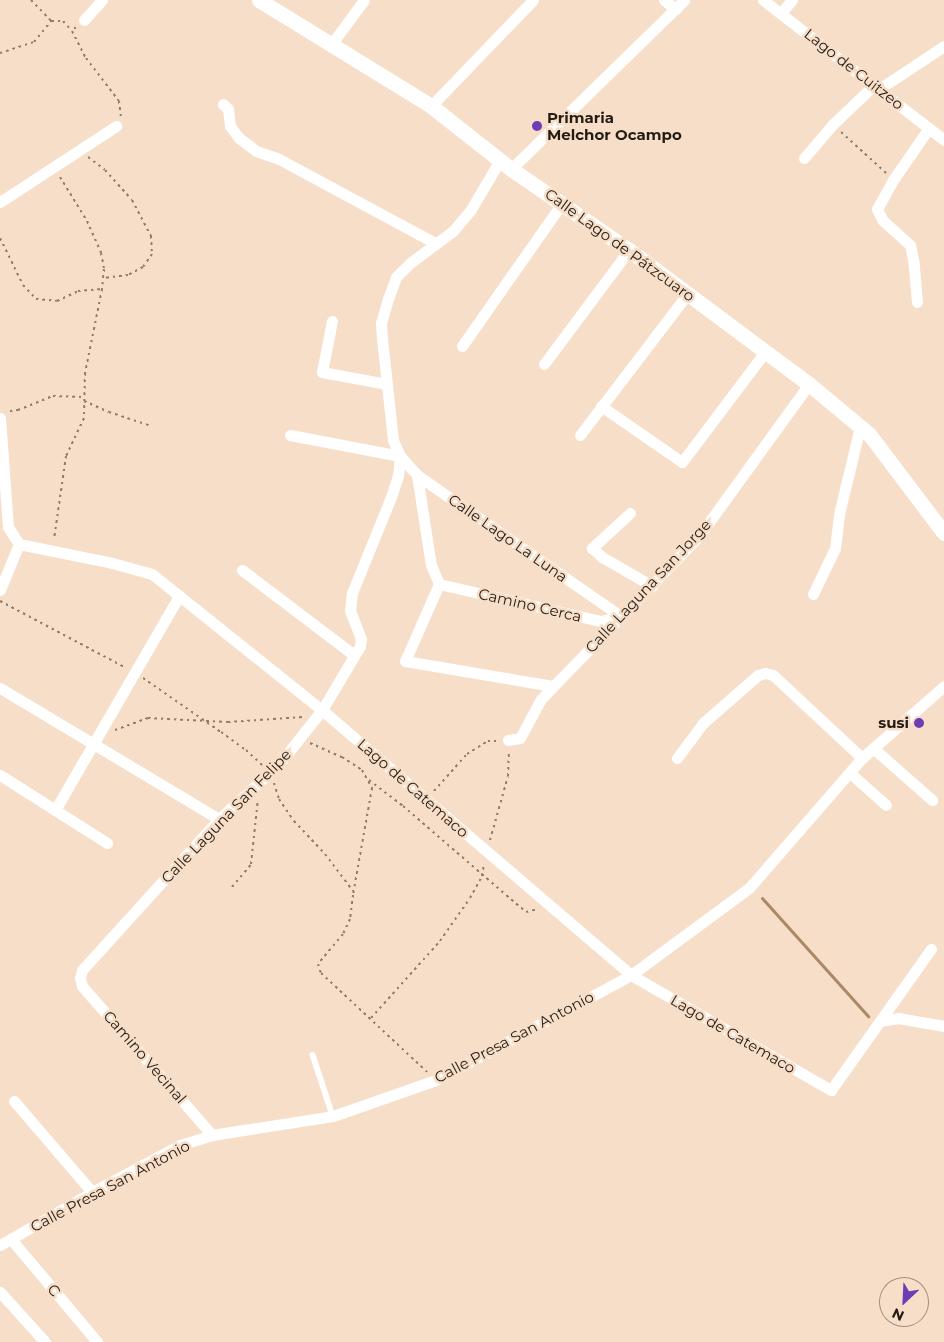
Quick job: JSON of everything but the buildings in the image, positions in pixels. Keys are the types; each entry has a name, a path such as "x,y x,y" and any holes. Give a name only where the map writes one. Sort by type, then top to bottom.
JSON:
{"street":[{"path":"84,20 102,0"},
{"name":"Calle Lago de Pátzcuaro","path":"259,0 330,46 431,106 505,164 563,202 809,384 869,434 944,532"},
{"path":"330,46 364,0"},
{"path":"431,106 534,0"},
{"path":"664,0 680,4"},
{"name":"Lago de Cuitzeo","path":"762,0 782,13 944,140"},
{"path":"782,13 792,0"},
{"name":"Calle Laguna San Felipe","path":"80,978 82,970 219,819 269,773 299,739 320,712 354,655 361,639 350,611 352,593 398,476 400,456 393,440 381,324 396,277 453,231 505,164 680,4"},
{"path":"804,158 833,124 877,87 944,46"},
{"path":"223,104 228,110 230,126 239,138 256,151 279,159 436,244"},
{"path":"0,202 116,126"},
{"path":"917,302 914,265 910,245 883,221 877,209 893,180 929,128"},
{"path":"462,346 563,202"},
{"path":"544,364 629,250"},
{"path":"580,435 688,293"},
{"path":"332,321 322,372 386,384"},
{"path":"601,406 682,462 765,352"},
{"name":"Calle Laguna San Jorge","path":"508,740 520,738 541,699 699,536 809,384"},
{"path":"0,590 19,544 8,527 4,415"},
{"path":"813,594 835,548 840,510 860,427"},
{"path":"290,435 400,456"},
{"name":"Calle Lago La Luna","path":"400,456 417,475 620,616"},
{"path":"417,475 431,565 439,584 405,661 553,686"},
{"path":"630,513 592,548 652,586"},
{"name":"Lago de Catemaco","path":"19,544 112,563 152,574 427,800 630,975 831,1090 881,1021"},
{"path":"242,570 354,655"},
{"name":"Camino Cerca","path":"439,584 601,621 620,616"},
{"path":"55,810 179,596"},
{"path":"677,758 703,724 758,675 765,673 773,676 862,758"},
{"name":"Calle Presa San Antonio","path":"0,1245 92,1192 180,1145 212,1135 333,1116 436,1080 630,975 749,888 862,758 944,686"},
{"path":"0,688 95,739 219,819"},
{"path":"873,748 932,800"},
{"path":"850,773 886,805"},
{"path":"0,775 107,843"},
{"path":"881,1021 931,949"},
{"name":"Camino Vecinal","path":"80,978 82,986 212,1135"},
{"path":"881,1021 898,1018 943,1024"},
{"path":"14,1101 92,1192"},
{"name":"C","path":"11,1239 97,1342"},
{"path":"0,1292 45,1342"}],"lane":[{"path":"313,1055 333,1116"}],"path":[{"path":"31,0 51,21 63,21 72,31 86,58 119,101 122,116 116,126"},
{"path":"72,31 84,20"},
{"path":"0,53 34,42 51,21"},
{"path":"833,124 893,180"},
{"path":"80,150 105,170 132,200 151,236 152,254 143,267 128,275 103,278"},
{"path":"52,551 66,456 84,418 85,373 103,278 100,254 86,221 54,167"},
{"path":"0,238 23,285 36,299 57,301 78,291 102,289"},
{"path":"4,415 54,396 84,399 108,412 151,426"},
{"path":"95,739 148,718 228,722 267,721 320,712"},
{"path":"299,739 342,757 362,770 372,788 353,891 350,919 343,934 318,964 321,973 436,1080"},
{"path":"371,1018 440,941 482,876 508,776 508,740 488,741 467,754 427,800"},
{"path":"269,773 279,799 294,821 325,854 353,891"},
{"path":"367,778 403,806 526,912 550,905"},
{"path":"232,887 251,864 258,799 257,784"}],"waterway":[{"name":"Lago de Catemaco","path":"762,898 868,1016"}],"place":[{"name":"Primaria Melchor Ocampo","path":"537,126"},
{"name":"susi","path":"919,723"}]}
